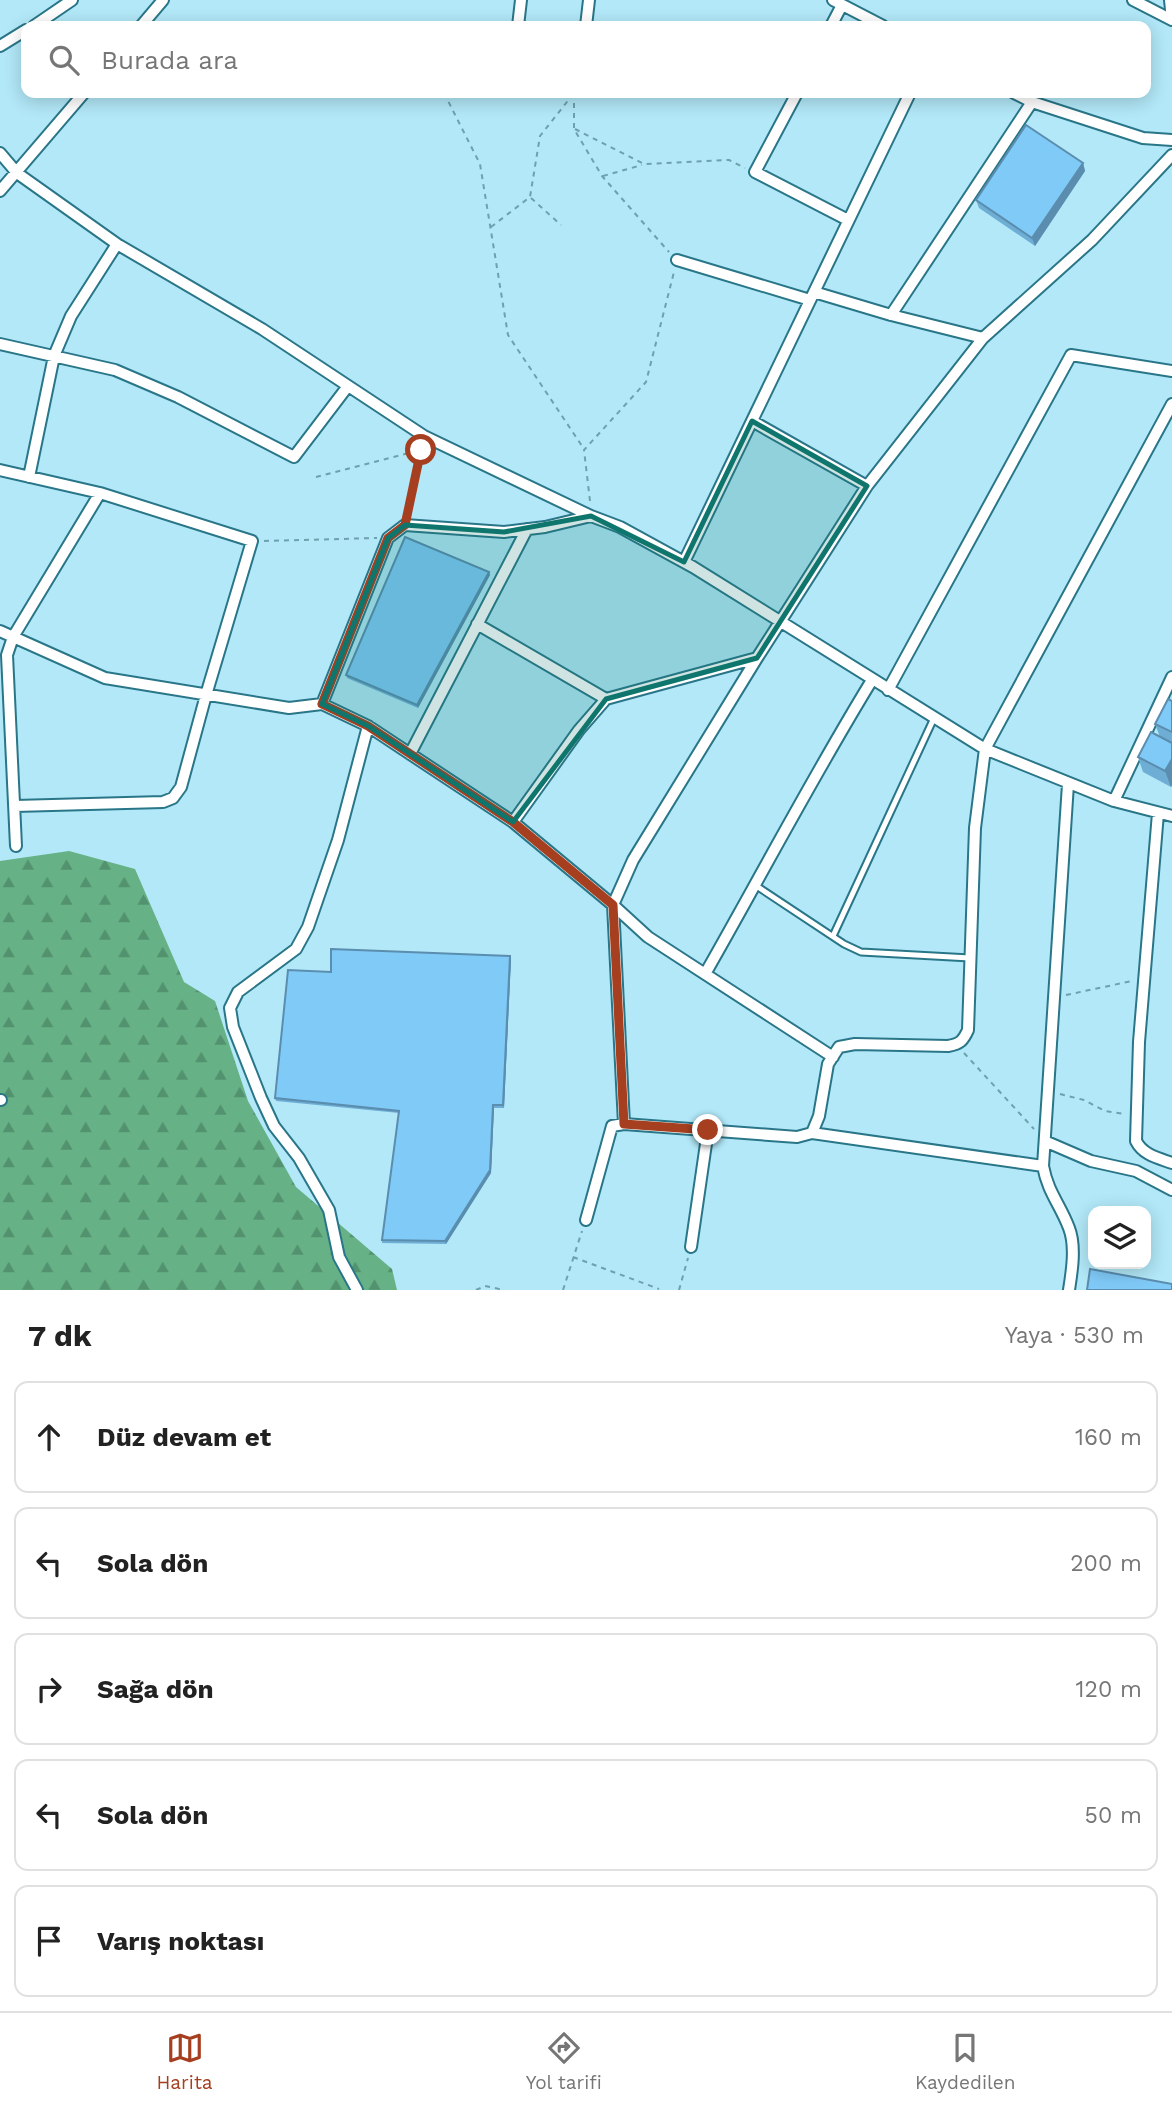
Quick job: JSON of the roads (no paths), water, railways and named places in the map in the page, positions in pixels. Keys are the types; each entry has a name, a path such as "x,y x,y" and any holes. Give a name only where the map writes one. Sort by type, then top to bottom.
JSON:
{"street":[{"path":"41,21 72,0"},
{"path":"145,21 163,0"},
{"path":"519,21 521,0"},
{"path":"587,21 589,0"},
{"path":"1133,0 1172,20 1170,0"},
{"path":"832,21 837,3 873,21"},
{"path":"0,46 21,33"},
{"path":"0,191 81,98"},
{"path":"794,98 755,172 848,220"},
{"path":"684,562 908,98"},
{"path":"1024,98 1143,138 1172,139"},
{"path":"891,315 1032,102"},
{"path":"0,153 17,173 117,244 262,329 424,436 591,516 620,527 684,562 985,749 1114,801 1172,816"},
{"path":"624,1124 613,905 633,860 867,486 983,338 1092,240 1172,155"},
{"path":"29,477 54,356 71,316 117,244"},
{"path":"677,260 983,338"},
{"path":"0,344 115,370 178,397 294,457 348,386"},
{"path":"888,690 1071,355 1172,371"},
{"path":"812,1133 819,1116 828,1064 839,1047 855,1044 956,1045 964,1040 968,1030 975,828 985,749 1172,404"},
{"path":"752,421 867,486"},
{"path":"0,470 100,493 252,541 181,787 173,798 163,802 15,806"},
{"path":"16,846 7,655 13,637 100,493"},
{"path":"322,704 388,538 405,525 504,532 591,516"},
{"path":"410,754 527,529"},
{"path":"477,624 606,699"},
{"path":"0,631 105,678 289,708 322,704 368,726 513,822 648,937 832,1057"},
{"path":"513,822 579,730 606,699 757,658"},
{"path":"1114,801 1172,677"},
{"path":"705,974 799,802 872,680"},
{"path":"357,1290 339,1257 329,1210 299,1158 274,1126 261,1098 233,1027 230,1008 238,992 296,948 308,927 338,840 368,726"},
{"path":"1068,784 1043,1166 1047,1186 1070,1229 1073,1247 1069,1290"},
{"path":"1158,813 1144,979 1136,1141 1140,1149 1172,1163"},
{"path":"586,1220 612,1126 624,1124 797,1137 812,1133 1043,1166"},
{"path":"691,1247 708,1130"},
{"path":"1046,1142 1091,1161 1136,1171 1172,1190"}],"lane":[{"path":"833,936 934,718"},
{"path":"755,885 853,949 869,954 970,958"}]}
